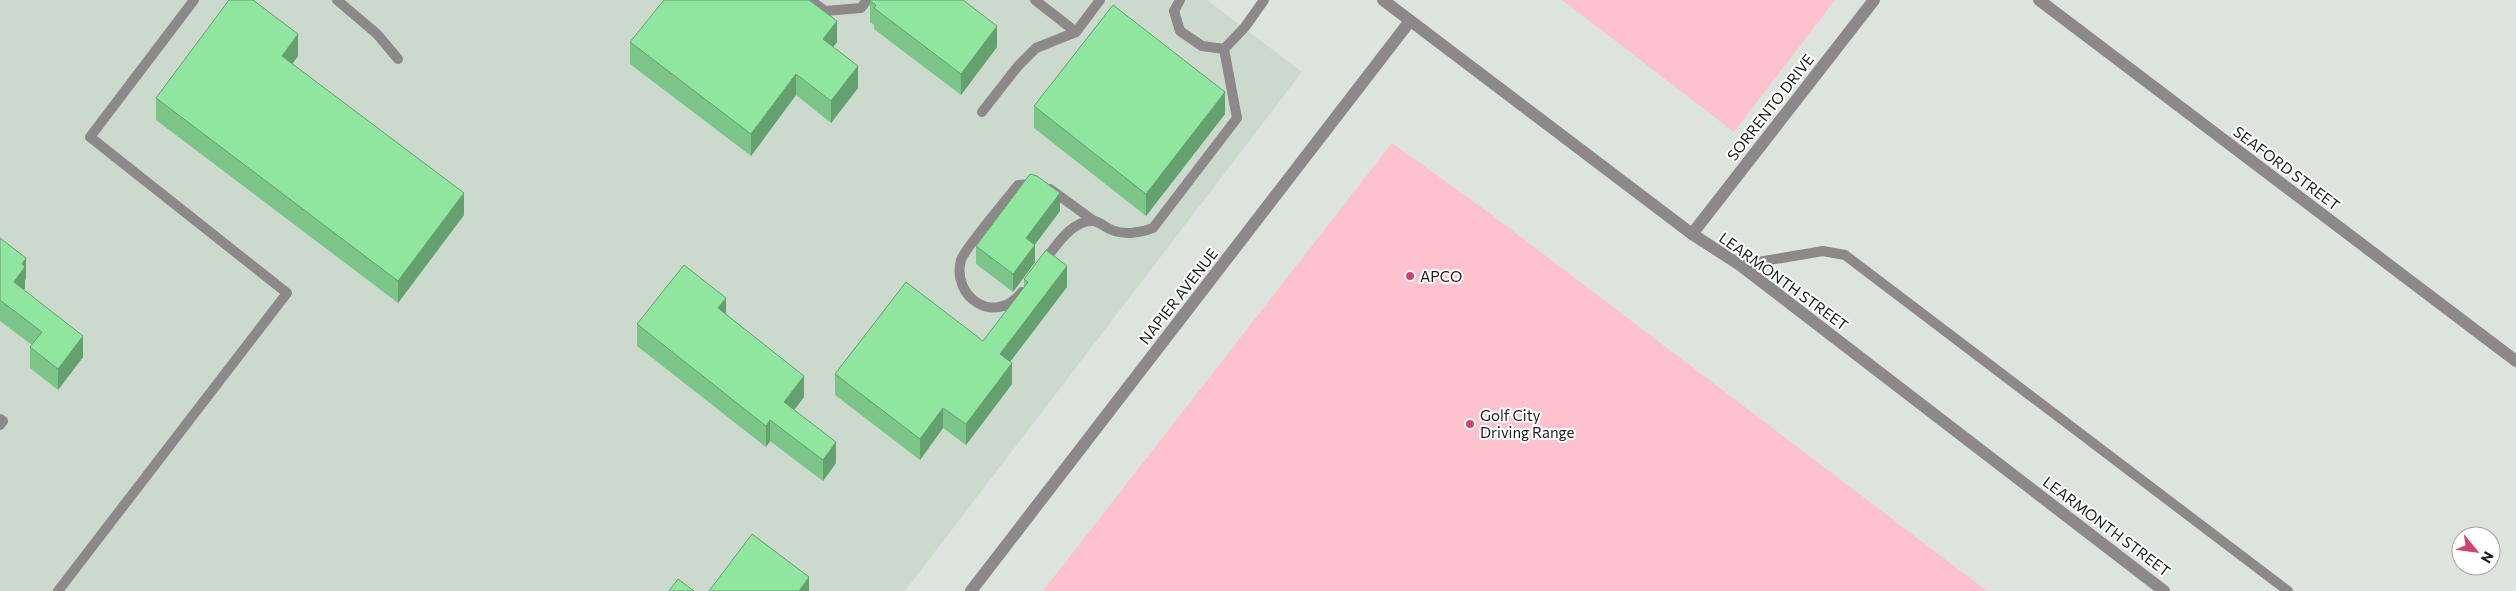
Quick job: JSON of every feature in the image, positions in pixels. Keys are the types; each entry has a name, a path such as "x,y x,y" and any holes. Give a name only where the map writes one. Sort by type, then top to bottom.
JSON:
{"street":[{"name":"LEARMONTH STREET","path":"1383,0 1692,234 1740,265 2164,591"},
{"name":"SORRENTO DRIVE","path":"1692,234 1874,0"},
{"name":"SEAFORD STREET","path":"2039,0 2516,361"},
{"name":"NAPIER AVENUE","path":"971,591 1410,21"}],"lane":[{"path":"58,591 287,293 90,137 194,0"},
{"path":"336,0 377,34 398,59"},
{"path":"810,0 825,11 860,8 867,0"},
{"path":"1035,0 1076,32"},
{"path":"982,112 1018,66 1036,48 1076,32 1100,0"},
{"path":"1180,0 1174,11 1180,31 1202,46 1224,49"},
{"path":"1224,49 1245,27 1264,0"},
{"path":"1027,285 1016,299 1006,307 995,308 982,305 970,298 963,287 960,273 962,258 1018,185 1033,184 1052,190 1094,221 1114,231 1140,233 1153,228 1237,118 1224,49"},
{"path":"1037,270 1059,242 1077,224 1094,221"},
{"path":"1740,265 1823,251 1845,255 2288,591"},
{"path":"0,419 3,421 0,425"}],"shaded area":[{"path":"0,0 1207,0 1302,72 905,591 0,591"},
{"path":"1562,0 1835,0 1734,132"},
{"name":"Golf City Driving Range","path":"1392,143 1488,212 1987,591 1043,591"}],"building":[{"path":"229,0 253,0 298,34 282,56 464,193 398,281 156,98"},
{"path":"664,0 809,0 837,21 823,39 858,66 831,101 796,74 751,134 630,42"},
{"path":"871,0 963,0 997,26 961,74 874,8 876,5"},
{"path":"1113,5 1225,92 1146,194 1034,106"},
{"path":"1030,174 1037,176 1060,193 1026,238 1035,245 1013,274 976,246"},
{"path":"0,238 26,258 22,264 25,267 14,282 83,336 58,369 30,347 42,332 0,300"},
{"path":"1046,250 1067,266 1000,354 1012,363 966,424 943,408 920,439 835,374 906,282 983,341 1028,282 1024,279"},
{"path":"684,265 726,298 718,308 804,376 784,402 836,442 823,460 770,420 766,426 637,324"},
{"path":"752,534 809,577 799,591 709,591"},
{"path":"678,579 694,591 669,591"}],"place":[{"name":"APCO","path":"1410,276"},
{"name":"Golf City Driving Range","path":"1470,424"}]}
